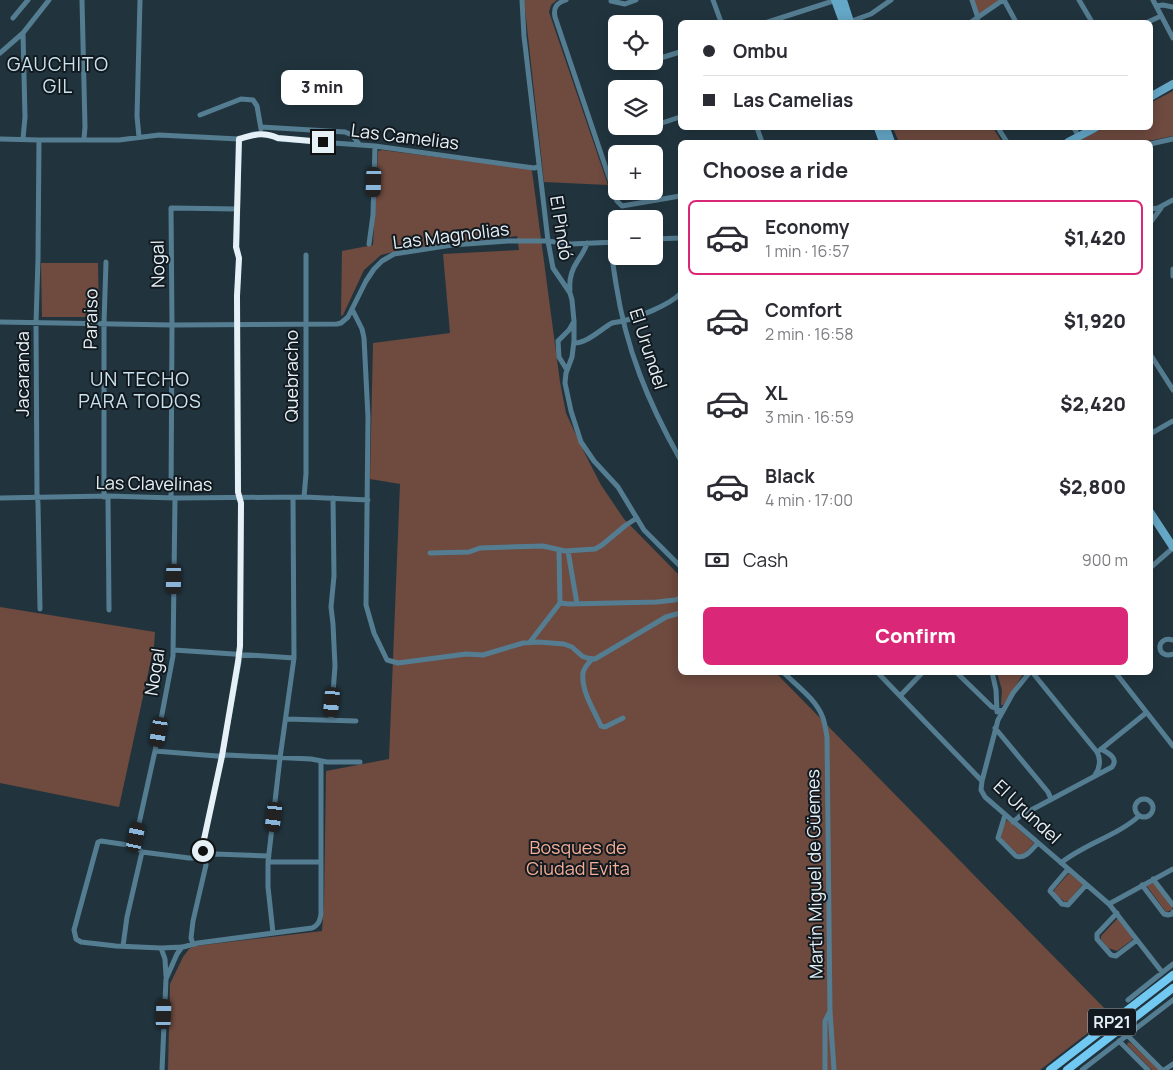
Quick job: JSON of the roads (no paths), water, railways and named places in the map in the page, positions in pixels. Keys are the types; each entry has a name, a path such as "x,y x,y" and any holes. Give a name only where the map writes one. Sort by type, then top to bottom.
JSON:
{"main road":[{"path":"836,0 842,20"},
{"path":"843,0 849,20"},
{"path":"1153,95 1173,84"},
{"path":"1072,140 1091,130"},
{"path":"1153,516 1173,547"},
{"path":"1153,525 1173,547"},
{"name":"RP21","path":"1050,1070 1173,974"},
{"name":"RP21","path":"1067,1070 1173,988"}],"street":[{"path":"14,18 28,0"},
{"path":"0,53 23,32 49,0"},
{"path":"82,0 84,139"},
{"path":"139,137 137,116 140,0"},
{"name":"El Pindó","path":"522,0 538,167 548,241 553,268 570,294 574,321 572,357 565,378 569,404 581,442 594,461 618,487 652,538 678,564"},
{"path":"566,0 556,5 554,13 617,201 622,206 678,196"},
{"path":"611,1 625,4 636,0"},
{"path":"714,0 720,20"},
{"path":"774,20 836,0"},
{"path":"855,20 871,14 891,0"},
{"path":"972,0 978,18"},
{"path":"974,20 1003,0 1015,20"},
{"path":"1080,0 1091,20"},
{"path":"1153,0 1173,38"},
{"path":"1156,6 1173,7"},
{"path":"1152,20 1161,16"},
{"path":"23,32 25,117 23,139"},
{"path":"663,57 678,53"},
{"path":"200,115 241,99 253,100 262,134"},
{"path":"663,123 678,118"},
{"path":"261,127 345,132 352,135 359,144"},
{"path":"1075,130 1079,137"},
{"name":"Las Camelias","path":"0,139 120,140 159,134 239,139 253,134 262,134 278,138 359,144 534,168 538,167"},
{"path":"192,944 191,933 206,865 203,844 222,756 239,655 241,513 238,492 237,296 239,258 236,247 239,139"},
{"path":"1153,143 1173,139"},
{"name":"Jacaranda","path":"39,140 36,323 40,608"},
{"path":"369,244 373,215 375,146"},
{"path":"1153,209 1163,206 1173,200"},
{"path":"1153,218 1163,206"},
{"name":"Nogal","path":"135,846 174,650 171,208 237,210"},
{"path":"663,239 678,238"},
{"name":"Las Magnolias","path":"0,322 172,325 337,324 348,317 366,281 374,270 394,254 508,241 548,241 564,244 608,242"},
{"path":"570,294 569,282 572,271 587,243"},
{"name":"Quebracho","path":"304,497 306,464 306,255"},
{"name":"Paraiso","path":"106,262 104,323 109,610"},
{"name":"El Urundel","path":"614,265 623,321 630,348 644,387 678,455"},
{"path":"1173,269 1173,276"},
{"path":"574,343 581,342 612,323 623,321 663,305 678,296"},
{"path":"352,309 362,329 364,338 368,417 366,606 374,633 387,660 398,663 466,654 483,655 530,642 564,644 572,647 582,656 595,659 670,616 678,614"},
{"path":"567,370 559,357 558,341 572,327 574,321"},
{"path":"1153,360 1173,390"},
{"path":"1153,432 1173,421"},
{"name":"Las Clavelinas","path":"0,498 304,497 368,500"},
{"path":"273,933 268,887 269,859 280,758 294,658 293,498"},
{"path":"330,720 335,666 332,607 334,576 333,498"},
{"path":"430,553 469,552 480,548 543,546 559,551 596,549 637,518"},
{"path":"1153,565 1173,547"},
{"path":"530,642 560,602 559,551"},
{"path":"568,551 577,604"},
{"path":"560,602 577,604 657,602 678,599"},
{"path":"1173,640 1164,640 1160,644 1163,654 1168,656 1173,654"},
{"path":"174,650 294,658"},
{"path":"592,659 583,672 585,691 601,726 605,728 623,718"},
{"name":"Martín Miguel de Güemes","path":"786,675 819,710 823,718 827,737 830,1011 834,1070"},
{"name":"El Urundel","path":"879,675 982,780 982,794 1109,904 1162,972"},
{"path":"900,696 920,675"},
{"path":"959,675 988,704 1000,710"},
{"path":"982,780 1000,710 993,675"},
{"path":"1000,710 1028,675"},
{"path":"1013,822 1020,816 1112,767 1114,764 1113,757 1099,751 1034,675"},
{"path":"1116,675 1173,746"},
{"path":"1099,751 1146,713"},
{"path":"286,719 356,721"},
{"path":"995,728 1048,792 1051,799"},
{"path":"155,751 217,756 227,754 311,759 327,762 360,762"},
{"path":"1095,775 1100,764 1099,751"},
{"path":"321,761 321,862 321,914 318,924 312,928 192,944 182,947 123,946 81,942 76,939 74,930 98,842 101,841 135,846 142,852 189,858 215,854 321,862"},
{"path":"1005,815 998,838 1016,856 1019,858 1024,857 1038,843"},
{"path":"1061,863 1068,857 1096,843 1139,816"},
{"path":"123,946 127,917 142,852"},
{"path":"1068,869 1050,889 1062,904 1068,905 1086,885"},
{"path":"1109,904 1173,869"},
{"path":"1153,879 1173,905"},
{"path":"1142,885 1164,914 1168,915 1173,912"},
{"path":"1117,913 1097,934 1097,939 1113,956 1116,956 1137,940"},
{"path":"166,979 182,947"},
{"path":"161,948 165,959 166,979 162,1070"},
{"path":"1128,1000 1173,964"},
{"path":"1082,1070 1173,1000"},
{"name":"Martín Miguel de Güemes","path":"825,1070 825,1021 830,1011"},
{"path":"1127,1035 1163,1070 1173,1064"},
{"path":"1119,1041 1148,1070"}],"district":[{"name":"GAUCHITO GIL","path":"58,75"},
{"name":"UN TECHO PARA TODOS","path":"140,390"}],"park label":[{"name":"Bosques de Ciudad Evita","path":"578,858"}]}
